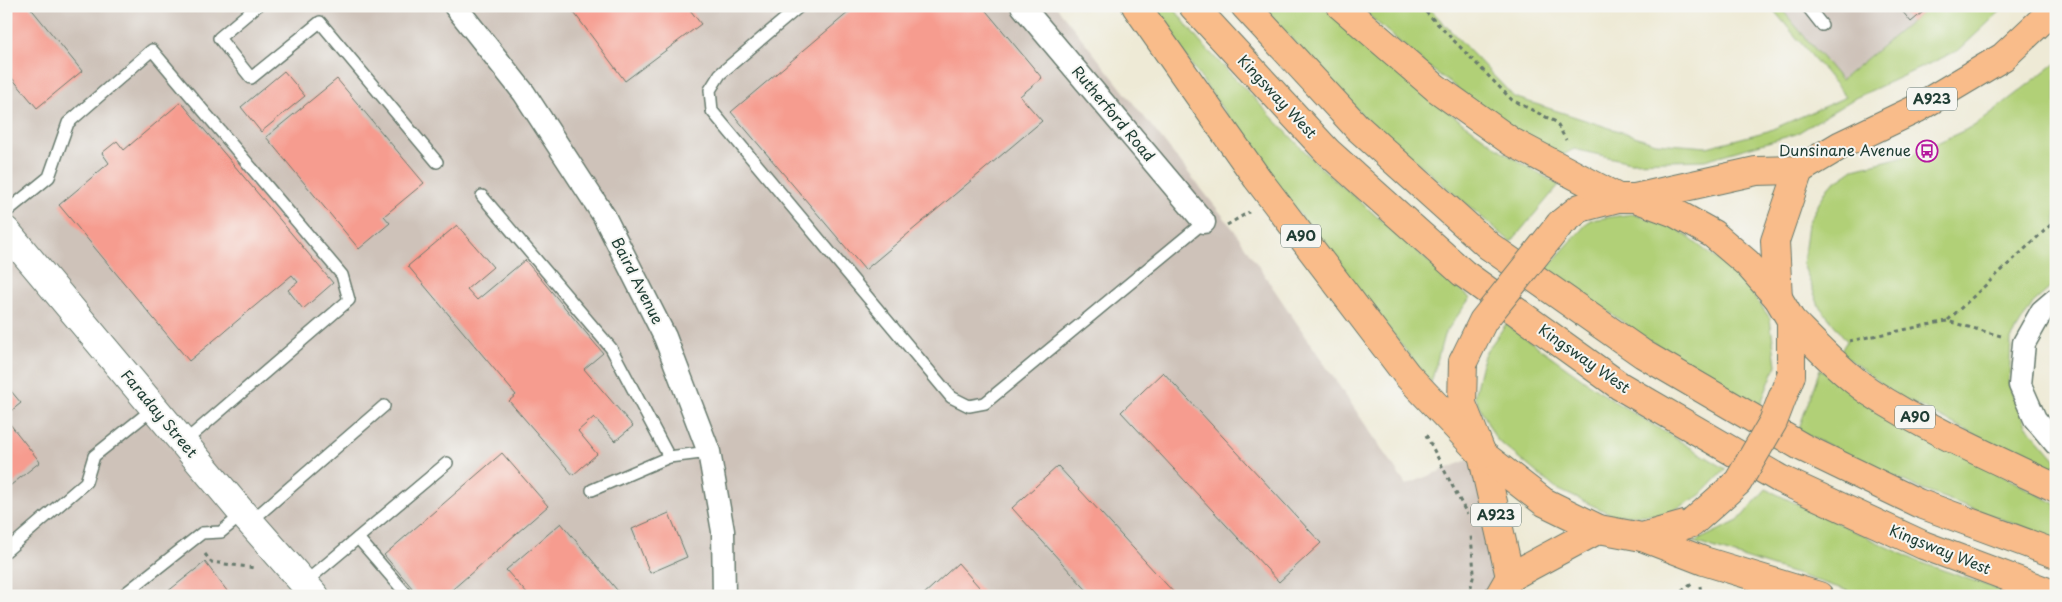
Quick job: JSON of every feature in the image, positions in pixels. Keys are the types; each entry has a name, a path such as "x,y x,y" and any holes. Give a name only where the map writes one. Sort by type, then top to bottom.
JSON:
{"main road":[{"name":"A90","path":"1136,6 1257,178 1407,375 1482,454"},
{"name":"Kingsway West","path":"1193,6 1328,152 1463,273 1620,386 1780,479 1923,545 2056,594"},
{"path":"1245,6 1356,127 1489,246 1643,354 1802,447 1918,503 2056,554"},
{"path":"1342,6 1436,88 1512,142 1626,198 1675,213 1713,234 1747,263 1784,309"},
{"name":"A923","path":"1626,198 1756,171 1799,170 1841,146 1916,109 2003,57 2052,10"},
{"path":"1642,537 1692,523 1738,482 1773,422 1791,376 1775,241 1799,170"},
{"path":"1626,198 1580,208 1560,224 1483,321 1463,362 1462,404 1482,454 1544,502 1599,529 1642,537 1704,561 1819,596"},
{"name":"A90","path":"1784,309 1819,348 1869,391 1953,439 2056,488"},
{"name":"A923","path":"1482,454 1504,586 1599,529"}],"street":[{"name":"Baird Avenue","path":"455,6 524,94 604,216 665,337 709,452 723,531 724,596"},
{"name":"Rutherford Road","path":"1022,6 1204,222"},
{"name":"Faraday Street","path":"6,231 246,518 309,590"},
{"path":"2049,305 2024,343 2020,384 2034,419 2056,444"}],"lane":[{"path":"257,6 219,38 251,78 320,22 437,162"},
{"path":"800,6 720,74 710,90 712,111 951,397 969,406 985,403 1204,222"},
{"path":"1806,6 1822,25"},
{"path":"6,212 49,177 68,123 152,50 342,275 349,300 183,443"},
{"path":"482,196 611,348 669,457"},
{"path":"122,596 202,533 222,532 246,518 384,406"},
{"path":"6,551 86,482 94,456 154,408"},
{"path":"592,490 669,457 709,452"},
{"path":"309,590 358,538 447,463"},
{"path":"358,538 408,596"}],"path":[{"path":"1420,6 1512,100 1556,122 1565,138 1569,153 1562,168"},
{"path":"1204,222 1219,230 1255,209"},
{"path":"1947,320 2056,220"},
{"path":"1819,348 1947,320 2024,343"},
{"path":"1424,432 1470,519"},
{"path":"1469,596 1474,573 1471,528"},
{"path":"194,540 211,562 259,569 277,553"},
{"path":"1675,596 1699,579"}],"shaded area":[{"path":"6,6 1056,6 1234,230 1406,485 1482,454 1497,568 1488,596 6,596"},
{"path":"1779,6 1930,6 1840,80"}],"green space":[{"path":"1150,6 1172,6 1199,41 1318,165 1470,298 1444,335 1431,383 1267,172"},
{"path":"1261,6 1322,6 1429,98 1505,153 1559,185 1511,242 1365,118"},
{"path":"1358,6 1427,6 1514,97 1656,143 1707,147 1768,131 1846,97 1770,6 1779,6 1841,80 1930,6 2006,6 1959,50 1855,98 1796,134 1705,160 1630,162 1574,149 1563,155 1501,121 1426,65"},
{"path":"2056,63 2056,283 2033,303 2011,339 2009,385 2026,425 2056,460 2056,476 1895,394 1840,352 1847,341 1819,306 1803,264 1808,223 1828,187 1854,169 1913,154 1974,126"},
{"path":"1632,214 1675,227 1739,276 1770,318 1776,365 1759,408 1649,340 1546,269 1590,220"},
{"path":"1506,324 1612,400 1726,469 1701,495 1665,515 1613,515 1555,488 1496,439 1474,396 1484,355"},
{"path":"1820,369 1870,406 2056,504 2056,539 1925,491 1798,431"},
{"path":"1766,489 1917,561 2017,596 1865,596 1694,542 1738,521"}],"building":[{"path":"6,6 29,6 82,71 37,108 6,71"},
{"path":"569,6 687,6 701,24 625,81"},
{"path":"856,6 982,6 1042,78 1020,96 1042,121 865,270 731,112"},
{"path":"1898,6 1930,6 1911,22"},
{"path":"284,71 305,96 261,132 241,107"},
{"path":"337,79 424,183 384,216 390,223 359,249 266,137"},
{"path":"181,102 333,283 303,309 288,290 298,282 292,275 189,361 59,205 109,163 102,153 117,141 124,150"},
{"path":"457,225 493,267 467,289 477,300 525,260 603,353 584,369 633,426 615,441 594,417 578,431 597,454 573,475 509,401 516,395 408,266"},
{"path":"1163,372 1321,543 1279,582 1121,412"},
{"path":"6,385 21,403 6,415"},
{"path":"6,419 40,462 6,489"},
{"path":"502,453 548,506 445,596 419,596 384,555"},
{"path":"1058,466 1177,596 1092,596 1012,508"},
{"path":"669,513 687,557 650,573 632,529"},
{"path":"561,523 622,596 529,596 506,570"},
{"path":"205,562 231,596 162,596"},
{"path":"958,563 987,596 922,596"}],"place":[{"name":"Dunsinane Avenue","path":"1927,151"}]}
